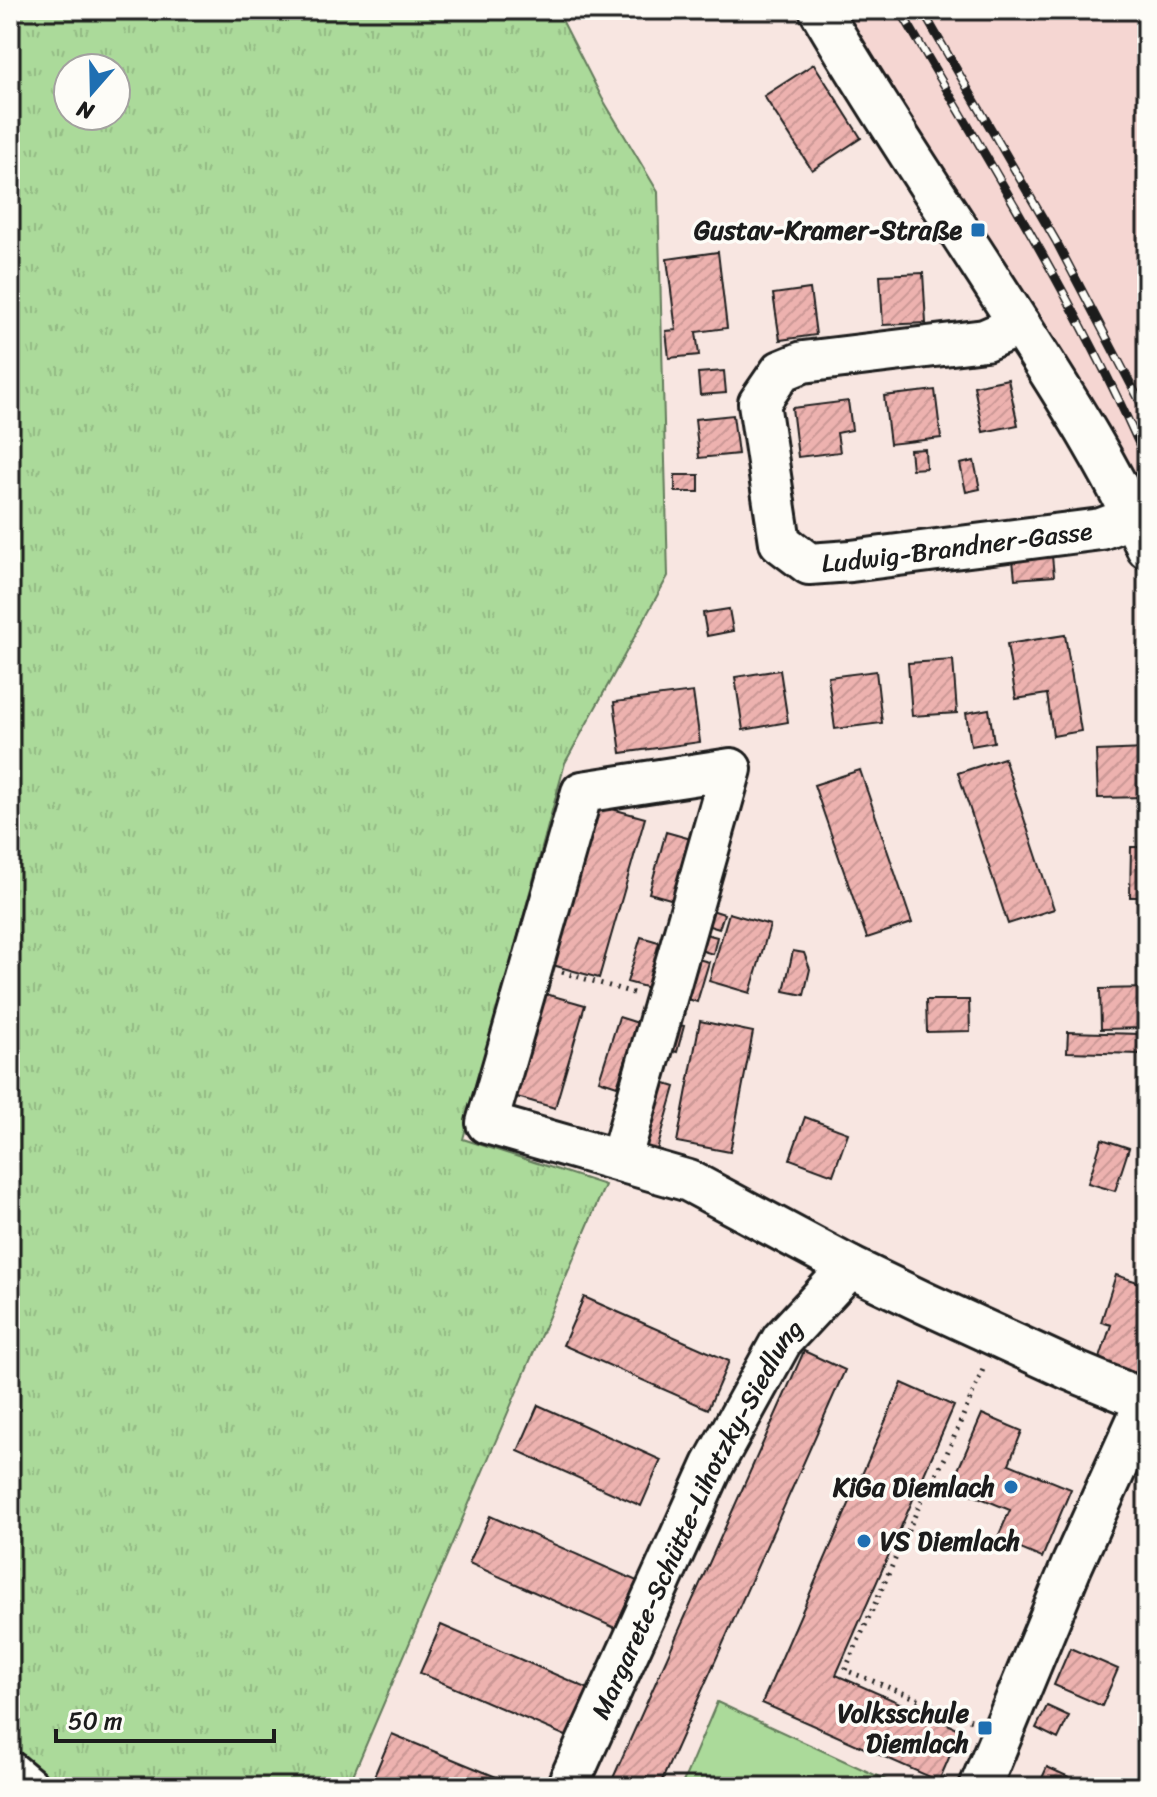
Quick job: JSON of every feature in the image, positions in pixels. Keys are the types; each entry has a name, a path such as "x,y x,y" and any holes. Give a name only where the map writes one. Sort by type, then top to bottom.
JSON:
{"street":[{"path":"820,10 1075,411 1140,532"},
{"name":"Ludwig-Brandner-Gasse","path":"1020,325 985,340 803,362 781,371 759,403 780,542 809,564 1101,529 1140,532"},
{"path":"620,1161 731,769 582,792 487,1123 689,1181 850,1267 998,1336 1147,1400 1072,1565 963,1780"},
{"name":"Margarete-Schütte-Lihotzky-Siedlung","path":"567,1787 713,1465 782,1340 850,1267"},
{"path":"10,1772 28,1787"}],"path":[{"path":"532,964 665,1002"},
{"path":"965,1733 971,1719 845,1670 925,1493 945,1458 998,1336"},
{"path":"941,1787 963,1780"}],"shaded area":[{"path":"840,10 1147,10 1147,511 1109,427"}],"green space":[{"path":"10,10 557,10 602,98 658,192 668,576 565,763 463,1139 605,1185 348,1787 58,1787 10,1759"},
{"path":"717,1702 901,1787 681,1787"}],"building":[{"path":"814,64 861,138 812,170 764,96"},
{"path":"718,252 727,328 696,332 699,355 669,358 666,331 676,330 667,259"},
{"path":"923,273 926,323 883,325 880,275"},
{"path":"810,289 816,335 780,340 773,294"},
{"path":"724,371 726,393 700,395 698,373"},
{"path":"1008,379 1018,425 983,432 974,386"},
{"path":"935,390 941,438 890,444 884,396"},
{"path":"848,401 852,430 837,433 840,452 798,457 792,408"},
{"path":"733,415 738,454 699,458 695,419"},
{"path":"925,449 926,468 912,469 910,450"},
{"path":"974,461 980,489 966,492 960,464"},
{"path":"675,475 699,475 699,492 675,492"},
{"path":"1052,556 1054,576 1015,579 1013,560"},
{"path":"729,609 733,631 707,636 703,613"},
{"path":"1065,635 1081,731 1053,736 1047,694 1016,699 1007,644"},
{"path":"953,660 957,713 912,716 908,663"},
{"path":"780,670 788,722 743,730 735,677"},
{"path":"876,671 882,723 835,729 828,677"},
{"path":"693,692 700,742 621,753 614,702"},
{"path":"989,709 994,742 971,746 966,713"},
{"path":"1146,749 1147,797 1098,798 1096,751"},
{"path":"1004,758 1054,909 1008,924 958,773"},
{"path":"860,770 912,923 867,938 814,785"},
{"path":"594,804 645,818 599,978 549,964"},
{"path":"666,832 691,839 674,900 649,893"},
{"path":"1131,847 1147,847 1147,897 1130,897"},
{"path":"705,908 724,914 719,929 700,923"},
{"path":"729,913 770,925 750,993 709,981"},
{"path":"698,932 717,937 713,954 693,948"},
{"path":"641,937 662,943 649,988 627,982"},
{"path":"793,951 804,953 810,969 804,995 784,991"},
{"path":"690,957 709,962 697,1002 679,996"},
{"path":"1147,988 1147,1028 1101,1029 1100,989"},
{"path":"539,992 585,1005 555,1108 510,1095"},
{"path":"926,1000 969,1000 970,1031 927,1032"},
{"path":"619,1017 638,1023 617,1086 599,1080"},
{"path":"700,1021 753,1032 730,1152 677,1142"},
{"path":"670,1023 684,1026 677,1052 664,1049"},
{"path":"1068,1032 1140,1034 1140,1054 1067,1052"},
{"path":"656,1081 675,1087 657,1150 638,1144"},
{"path":"805,1117 848,1133 833,1175 790,1159"},
{"path":"1102,1139 1129,1148 1115,1191 1088,1183"},
{"path":"1116,1275 1147,1285 1147,1339 1136,1373 1099,1361 1111,1325 1101,1322"},
{"path":"584,1297 729,1361 708,1409 563,1345"},
{"path":"804,1351 845,1370 659,1787 609,1787"},
{"name":"VS Diemlach","path":"902,1383 954,1406 836,1675 961,1730 939,1781 762,1703"},
{"path":"538,1405 661,1460 641,1506 518,1451"},
{"name":"KiGa Diemlach","path":"982,1414 1022,1431 1009,1464 1071,1489 1042,1558 997,1539 1010,1510 951,1486"},
{"path":"490,1516 637,1581 615,1628 469,1563"},
{"path":"441,1625 589,1689 568,1737 420,1673"},
{"path":"1070,1648 1118,1669 1102,1706 1054,1685"},
{"path":"1047,1706 1069,1716 1058,1739 1036,1728"},
{"path":"392,1734 518,1786 385,1787 372,1781"},
{"path":"1047,1767 1069,1777 1065,1787 1038,1787"}],"railway":[{"path":"900,10 1062,289 1147,462"},
{"path":"922,10 1056,241 1147,415"}],"place":[{"name":"Gustav-Kramer-Straße","path":"978,230"},
{"name":"KiGa Diemlach","path":"1011,1487"},
{"name":"VS Diemlach","path":"864,1541"},
{"name":"Volksschule Diemlach","path":"985,1728"}]}
